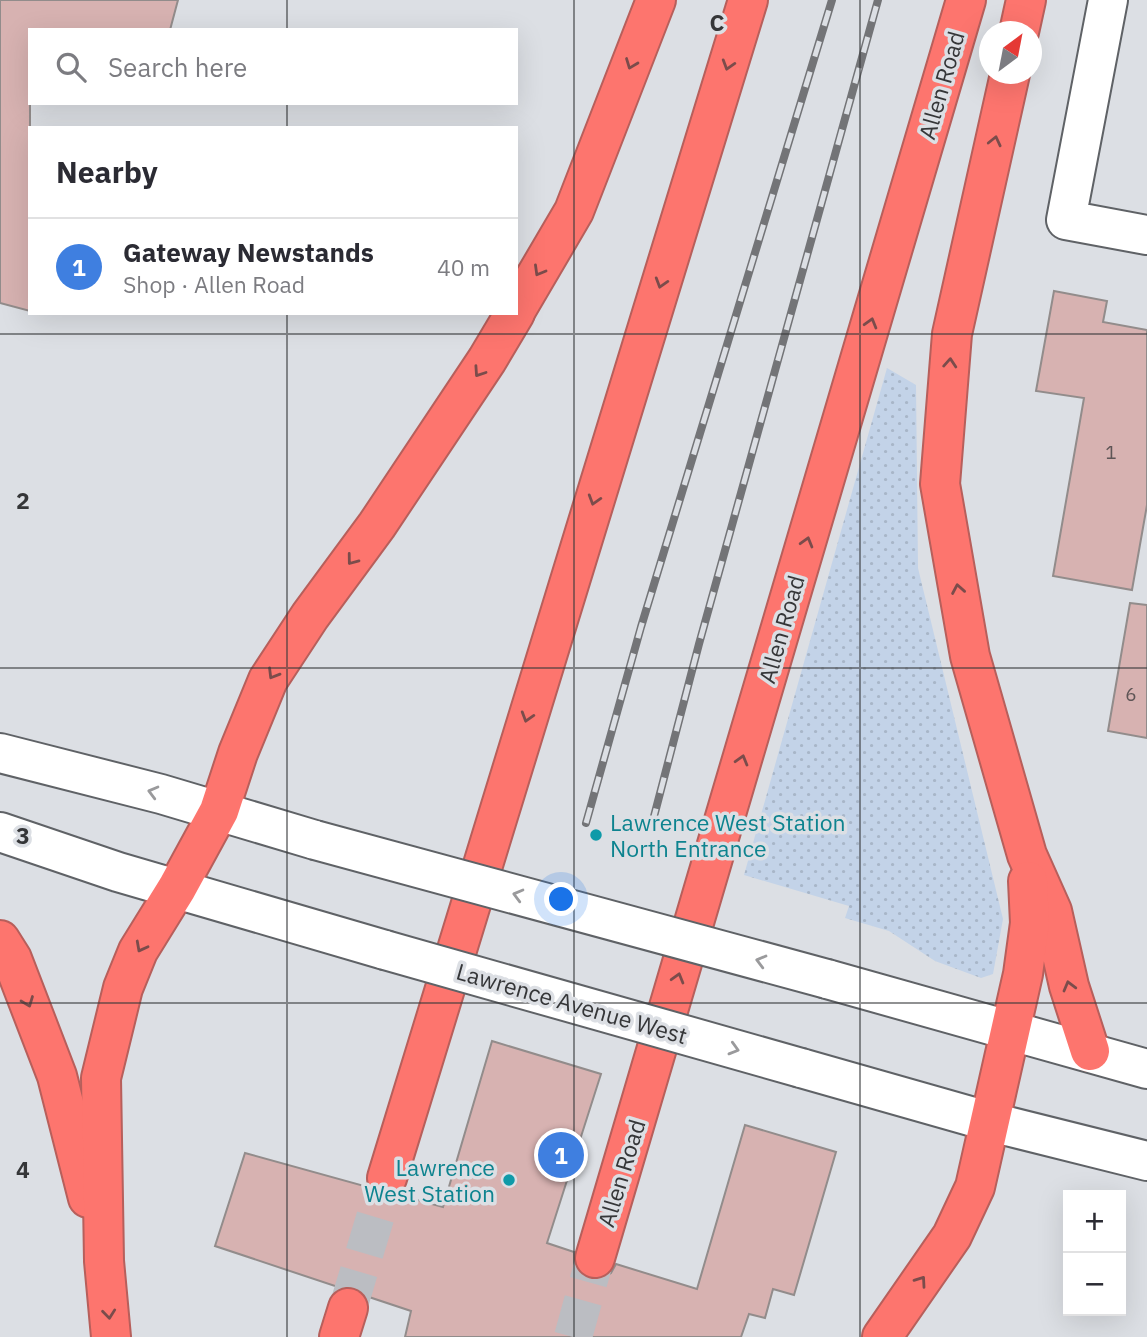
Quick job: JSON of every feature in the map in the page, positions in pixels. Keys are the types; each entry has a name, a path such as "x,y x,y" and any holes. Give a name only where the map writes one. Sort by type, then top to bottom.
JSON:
{"highway":[{"path":"518,307 574,211 656,0"},
{"path":"387,1178 748,0"},
{"name":"Allen Road","path":"595,1258 966,0"},
{"path":"1022,21 1027,0"},
{"path":"1008,84 952,334 940,484 970,656 1027,855 1052,911 1069,986 1090,1051"},
{"path":"111,1337 104,1261 101,1078 123,988 138,951 177,888 219,811 238,753 268,680 310,616 377,525 487,360 513,315"},
{"path":"883,1337 952,1236 975,1187 1023,974 1030,923 1027,855"},
{"path":"0,940 12,959 57,1076 104,1261"}],"main road":[{"path":"1108,0 1066,220 1147,236"},
{"path":"0,753 161,794 315,840 1090,1051 1147,1069"},
{"name":"Lawrence Avenue West","path":"0,832 118,872 385,950 991,1122 1147,1161"}],"shaded area":[{"path":"887,368 916,385 918,568 1003,919 993,974 981,978 935,961 889,931 845,918 849,906 744,875"}],"building":[{"path":"0,0 178,0 171,28 28,28 28,310 0,303"},
{"path":"1054,291 1107,301 1103,322 1147,330 1147,505 1132,590 1053,576 1084,398 1036,391"},
{"path":"1130,603 1147,605 1147,738 1108,731"},
{"name":"Lawrence West Station","path":"492,1041 601,1074 547,1243 574,1252 574,1264 579,1273 588,1279 601,1279 611,1273 616,1264 697,1289 745,1125 836,1152 794,1295 773,1289 765,1318 749,1314 741,1337 405,1337 411,1311 366,1296 355,1287 341,1288 215,1246 245,1153 368,1187 381,1199 391,1199 399,1195 443,1207"}],"tunnel":[{"path":"348,1308 387,1178"},
{"path":"573,1337 595,1258"}],"railway":[{"path":"586,823 641,627 832,0"},
{"path":"652,824 699,644 878,0"}],"place":[{"name":"Lawrence West Station North Entrance","path":"596,835"},
{"name":"Gateway Newstands","path":"561,1155"},
{"name":"Lawrence West Station","path":"509,1180"}]}
